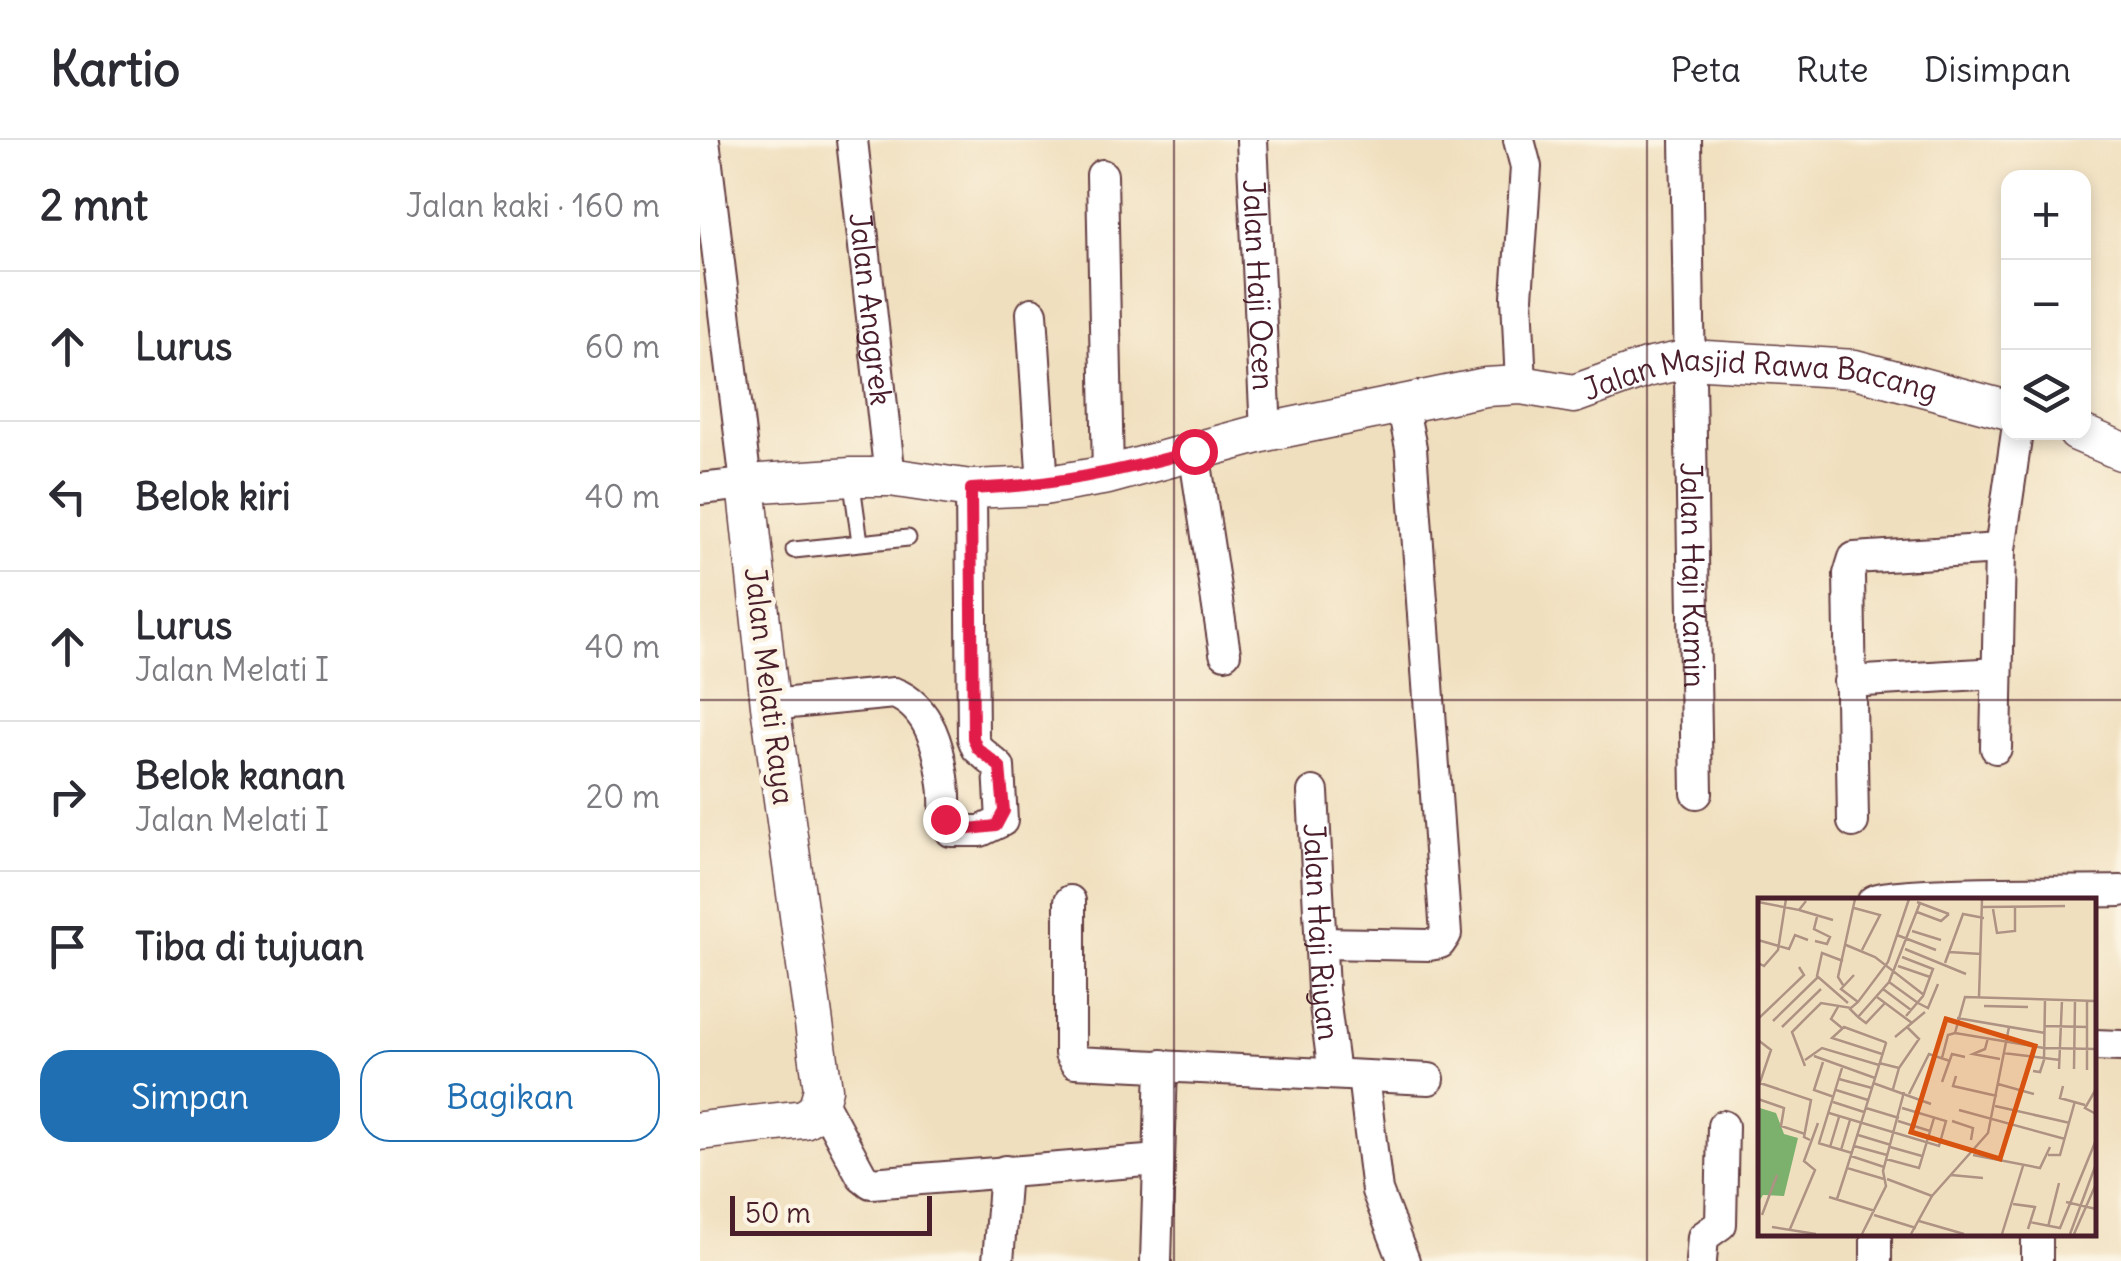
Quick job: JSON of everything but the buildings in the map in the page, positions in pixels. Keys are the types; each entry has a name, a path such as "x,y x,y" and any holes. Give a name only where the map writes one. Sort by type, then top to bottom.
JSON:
{"street":[{"name":"Jalan Melati Raya","path":"704,140 770,705 824,1073 822,1102"},
{"name":"Jalan Anggrek","path":"852,140 890,477"},
{"name":"Jalan Haji Ocen","path":"1252,140 1266,432"},
{"path":"1518,140 1526,168 1517,298 1521,384"},
{"name":"Jalan Haji Kamin","path":"1686,140 1697,793"},
{"path":"1102,175 1108,475"},
{"path":"1032,313 1043,486"},
{"name":"Jalan Masjid Rawa Bacang","path":"746,484 851,476 890,477 971,489 1043,486 1108,475 1266,432 1402,404 1521,384 1574,394 1689,359 1855,369 2001,408"},
{"path":"1321,943 1429,944 1440,943 1446,934 1410,448 1402,404"},
{"path":"2091,438 2121,451"},
{"path":"1996,748 2000,549 2017,440"},
{"path":"1194,451 1224,653"},
{"path":"700,489 746,484"},
{"path":"770,705 894,693 909,699 934,736 949,828 958,832 982,831 1002,821 1002,784 996,760 979,750 973,738 971,489"},
{"path":"1853,822 1848,574 1854,558 2000,549"},
{"path":"1849,682 1997,673"},
{"name":"Jalan Haji Riyan","path":"1313,792 1321,943 1377,1192 1404,1261"},
{"path":"1877,898 1912,892 2008,895 2121,891"},
{"path":"1070,901 1070,1054 1076,1062 1092,1066 1162,1065 1430,1079"},
{"path":"1156,1261 1162,1065"},
{"path":"700,1131 804,1119 822,1102 862,1176 871,1183 1159,1160"},
{"path":"1702,1261 1703,1238 1721,1224 1723,1126"},
{"path":"998,1261 1005,1172"}],"lane":[{"path":"851,476 860,542"},
{"path":"794,550 908,538"}],"route":[{"path":"945,819 952,831 982,831 1002,821 1004,811 1000,767 977,748 973,738 971,489 1043,486 1108,475 1194,451"}]}
